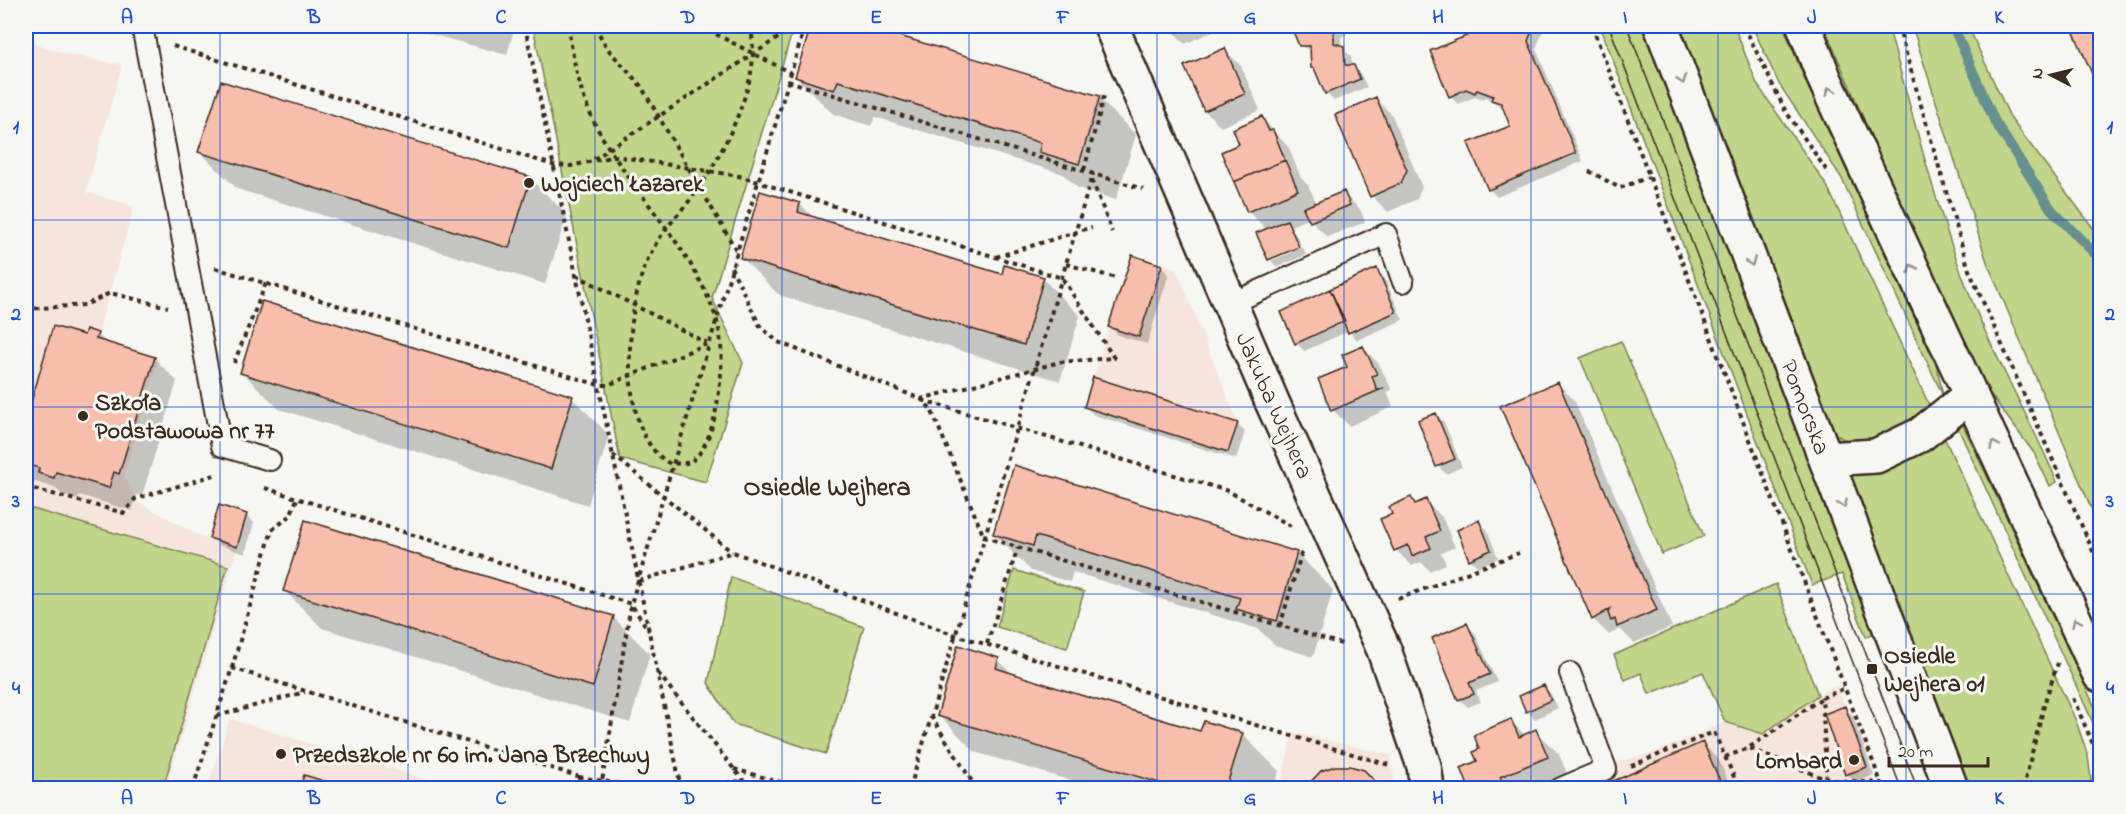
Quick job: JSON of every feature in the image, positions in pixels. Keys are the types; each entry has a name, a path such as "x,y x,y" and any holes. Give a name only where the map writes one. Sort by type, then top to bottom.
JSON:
{"street":[{"name":"Jakuba Wejhera","path":"1111,26 1230,304 1384,650 1424,766 1427,789"},
{"name":"Pomorska","path":"1661,26 1951,789"},
{"path":"1804,26 1825,80 2100,675"},
{"path":"1826,459 1876,456 1920,435 1971,395"}],"lane":[{"path":"143,31 222,446 270,460"},
{"path":"1230,304 1386,234 1403,282"},
{"path":"1561,789 1606,769 1570,674"}],"path":[{"path":"525,26 680,788 743,781"},
{"path":"568,26 582,95 609,149 615,156 666,231 695,273 716,316 721,386 713,426 702,448 690,462 671,464 656,453 646,440 638,420 631,376 629,337 633,304 651,253 666,231 699,188 738,117 753,54 751,26"},
{"path":"595,26 606,47 642,86 686,167 736,251"},
{"path":"699,26 791,73"},
{"path":"591,161 796,26"},
{"path":"601,789 631,604 707,344 805,26"},
{"path":"1592,26 1883,789"},
{"path":"1898,26 1969,270 2100,567"},
{"path":"143,31 553,165 571,166 615,156 739,176 1062,278 1114,358 1060,362 921,399"},
{"path":"788,81 1147,190"},
{"path":"1084,170 1105,92"},
{"path":"1588,171 1620,188 1648,177"},
{"path":"910,789 1093,173"},
{"path":"1091,179 1112,232"},
{"path":"995,257 1092,227"},
{"path":"185,259 599,385 608,385 707,344"},
{"path":"1066,264 1116,278"},
{"path":"731,267 760,326 778,342 921,399 1228,491 1298,531"},
{"path":"576,275 707,344"},
{"path":"228,368 235,363 266,284"},
{"path":"26,309 85,305 110,292 196,314"},
{"path":"921,399 930,409 984,537"},
{"path":"613,455 733,552 955,635 1400,769"},
{"path":"26,475 30,488 124,513 135,499 229,471"},
{"path":"193,789 232,668 272,530 290,516 297,499 631,604 649,631"},
{"path":"984,537 1346,646"},
{"path":"987,644 1018,547"},
{"path":"1280,626 1304,547"},
{"path":"639,581 733,552"},
{"path":"1367,610 1519,553"},
{"path":"2023,789 2046,698 2059,662"},
{"path":"232,668 577,776 644,789"},
{"path":"658,672 749,789"},
{"path":"1725,756 1749,748 1822,698 1843,689"},
{"path":"216,716 306,692"},
{"path":"1822,698 1827,789"},
{"path":"931,716 976,789"},
{"path":"1606,769 1622,770 1714,732 1739,789"},
{"path":"1749,748 1828,780 1882,783"},
{"path":"734,769 801,789"},
{"path":"577,776 593,789"}],"shaded area":[{"name":"Szkoła Podstawowa nr 77","path":"26,41 66,54 122,65 86,192 134,206 97,337 159,358 124,475 137,501 198,535 237,549 166,788 26,788"},
{"path":"1132,255 1176,268 1238,423 1228,452 1084,407"},
{"path":"1837,685 1876,788 1542,788 1588,769 1651,754 1725,722 1764,734 1818,695"},
{"name":"Przedszkole nr 60 im. Jana Brzechwy","path":"230,719 455,788 207,788"},
{"path":"1293,732 1390,755 1395,788 1280,788"}],"green space":[{"path":"533,26 794,26 712,298 743,363 706,482 620,459"},
{"path":"1600,26 1645,26 1876,632 1866,637 1842,574 1812,585"},
{"path":"1677,26 1734,26 1757,84 1827,186 1932,411 1894,432 1868,442 1854,442 1842,438 1830,429"},
{"path":"1752,26 1783,26 1805,80 1937,367 1943,396 1841,177 1779,84"},
{"path":"1824,26 1888,26 1946,230 1980,320 2057,482 2050,486 2034,453 1985,387 1897,197"},
{"path":"1912,26 1968,26 2011,119 2100,237 2100,529 1987,262"},
{"path":"1621,341 1704,536 1662,554 1580,358"},
{"path":"1963,425 2100,718 2100,738 1958,428"},
{"path":"1943,435 2076,721 2088,756 2092,788 1968,788 1846,472"},
{"path":"26,507 228,566 163,788 26,788"},
{"path":"1014,570 1084,592 1067,648 997,627"},
{"path":"731,577 864,627 826,754 734,724 708,683"},
{"path":"1776,584 1818,695 1763,734 1725,722 1703,672 1649,694 1641,673 1625,680 1614,655"}],"building":[{"path":"811,26 866,26 1100,96 1079,164 1039,152 1041,143 838,81 834,90 795,77"},
{"path":"1291,26 1340,26 1334,29 1334,43 1344,46 1345,65 1354,65 1360,79 1325,94 1314,68 1311,68 1310,46 1299,46"},
{"path":"1490,26 1534,26 1528,41 1576,153 1488,190 1468,143 1510,126 1501,103 1491,100 1493,96 1477,90 1475,93 1466,89 1449,97 1430,51"},
{"path":"2100,26 2100,92 2072,28"},
{"path":"1225,48 1245,94 1204,111 1184,66"},
{"path":"221,81 531,177 509,248 198,152"},
{"path":"1376,97 1407,170 1401,183 1370,197 1335,115"},
{"path":"1262,116 1269,131 1273,130 1285,160 1234,182 1221,152 1239,144 1233,129"},
{"path":"1285,160 1298,190 1247,212 1234,182"},
{"path":"760,191 800,203 798,212 866,233 1002,274 1004,265 1044,277 1024,345 740,258"},
{"path":"1344,191 1350,205 1310,222 1303,208"},
{"path":"1287,220 1299,247 1268,260 1256,233"},
{"path":"1132,255 1162,265 1139,337 1108,327"},
{"path":"1377,268 1396,312 1348,333 1330,289"},
{"path":"1330,289 1345,321 1295,344 1281,312"},
{"path":"262,301 573,396 551,469 240,373"},
{"path":"53,326 84,335 86,329 98,333 96,339 155,357 119,474 114,472 109,488 56,472 54,478 38,473 39,468 26,464 26,420"},
{"path":"1363,346 1377,374 1372,376 1377,390 1384,388 1331,411 1318,379 1347,367 1342,355"},
{"path":"1093,377 1238,423 1228,452 1084,407"},
{"path":"1558,382 1657,610 1617,627 1615,619 1611,621 1608,613 1610,609 1592,620 1500,406"},
{"path":"1436,413 1455,459 1436,467 1418,420"},
{"path":"1014,465 1297,552 1277,621 1236,609 1240,598 1036,536 1033,546 993,534"},
{"path":"1411,497 1415,504 1426,499 1440,531 1426,537 1431,548 1412,556 1408,545 1394,551 1380,519 1392,514 1389,507"},
{"path":"219,505 247,514 237,547 209,538"},
{"path":"305,520 614,616 593,687 283,591"},
{"path":"1479,520 1491,550 1469,560 1457,530"},
{"path":"1467,623 1490,674 1469,683 1474,694 1458,700 1432,638"},
{"path":"958,645 999,658 996,668 1067,691 1200,731 1204,721 1243,733 1226,788 1176,788 937,716"},
{"path":"1544,685 1551,700 1526,712 1519,696"},
{"path":"1845,706 1867,767 1845,775 1824,714"},
{"path":"1511,719 1519,737 1536,729 1548,757 1500,777 1505,788 1469,788 1461,768 1477,761 1473,752 1479,749 1474,735"},
{"path":"1703,742 1723,788 1596,788 1623,777"},
{"path":"1335,766 1350,766 1364,770 1382,788 1305,788 1321,771"},
{"path":"304,775 337,785 336,788 300,788"}],"waterway":[{"path":"1953,26 1995,122 2051,209 2100,259"}],"tram line":[{"path":"1609,26 1901,788"},
{"path":"1627,26 1917,788"}],"place":[{"name":"Wojciech Łazarek","path":"529,183"},
{"name":"Szkoła Podstawowa nr 77","path":"83,416"},
{"name":"Osiedle Wejhera 01","path":"1872,669"},
{"name":"Przedszkole nr 60 im. Jana Brzechwy","path":"281,754"},
{"name":"Lombard","path":"1854,760"}],"district":[{"name":"Osiedle Wejhera","path":"827,486"}]}
